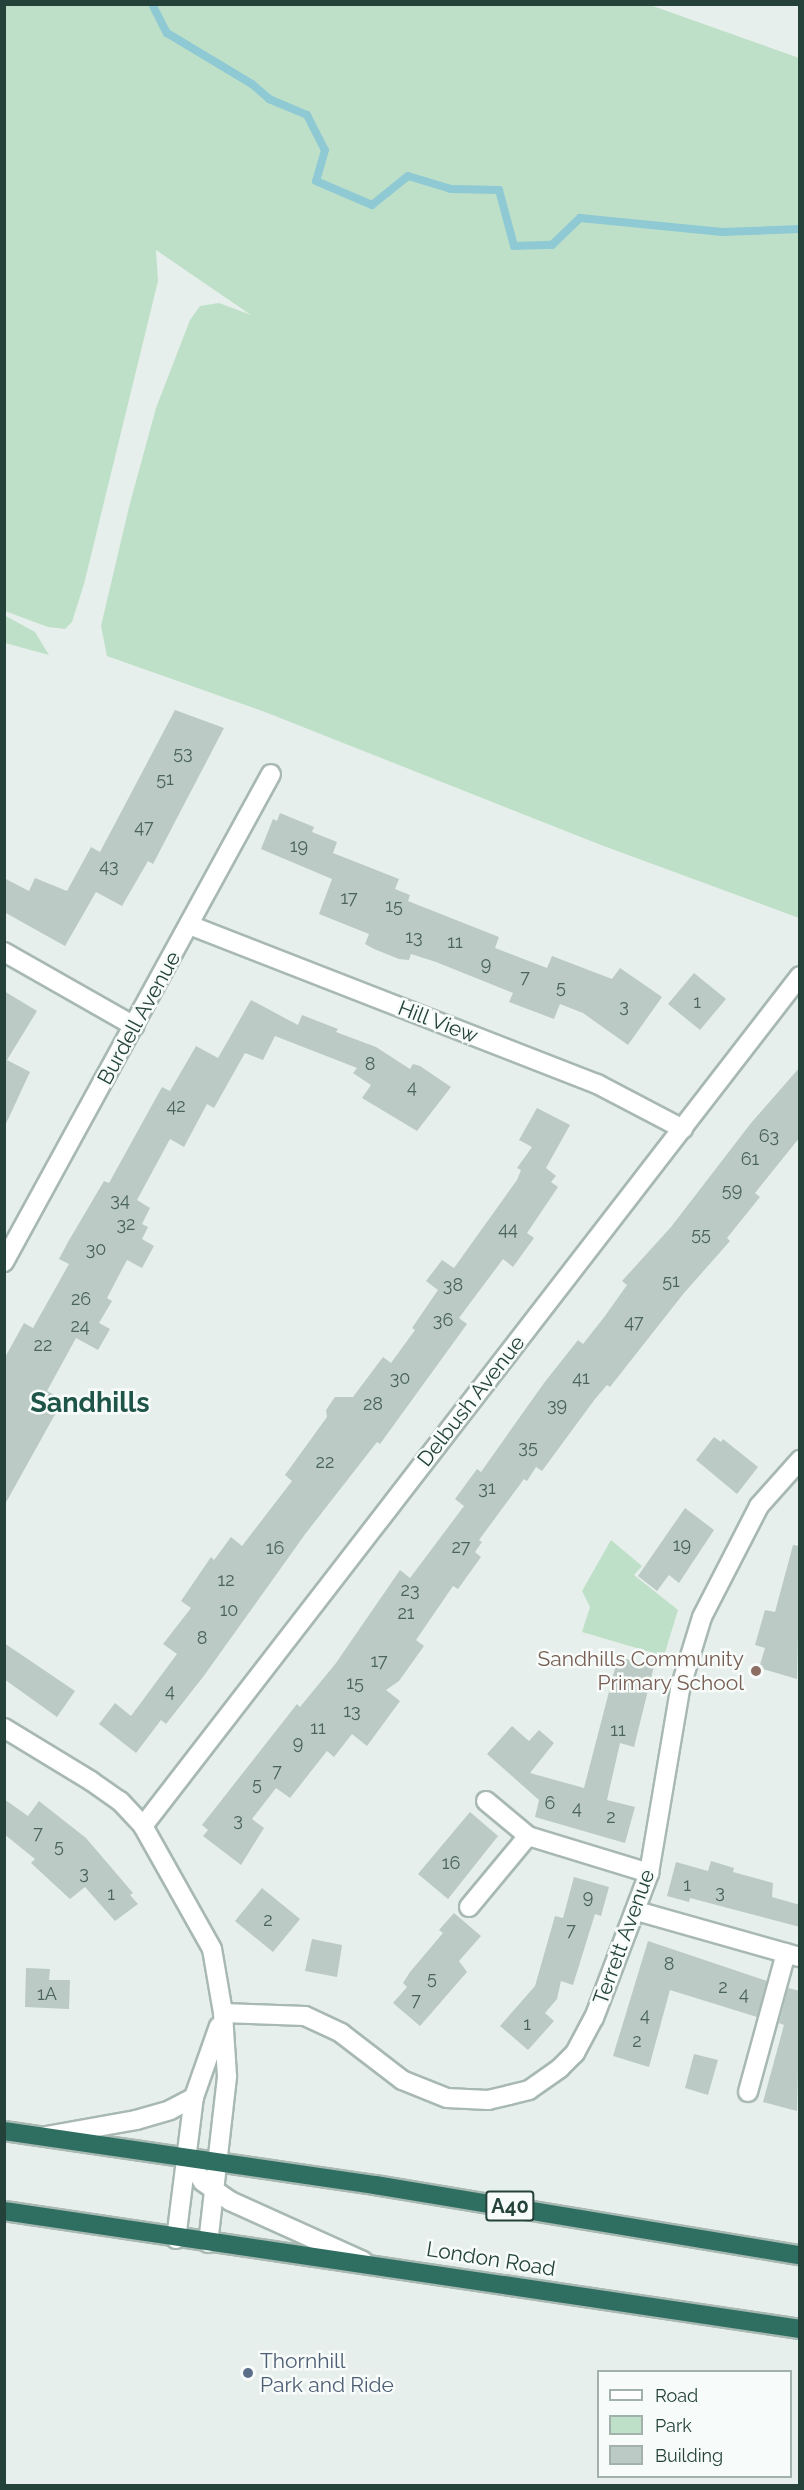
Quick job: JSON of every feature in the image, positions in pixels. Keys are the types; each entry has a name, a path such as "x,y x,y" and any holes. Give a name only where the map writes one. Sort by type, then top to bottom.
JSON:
{"highway":[{"name":"A40","path":"4,2131 220,2162 800,2255"},
{"name":"London Road","path":"4,2211 176,2239 367,2263 800,2329"}],"street":[{"name":"Burdell Avenue","path":"4,1262 272,774"},
{"name":"Hill View","path":"189,926 597,1084 683,1129"},
{"path":"4,952 134,1026"},
{"name":"Delbush Avenue","path":"143,1826 800,976"},
{"name":"Terrett Avenue","path":"223,2013 304,2016 340,2033 379,2064 421,2089 465,2100 509,2095 541,2082 575,2053 594,2018 650,1873 680,1689 702,1617 759,1506 800,1460"},
{"path":"4,1728 120,1801 143,1826 212,1949 223,2013 227,2077 220,2162 208,2242"},
{"path":"486,1802 528,1836 650,1873"},
{"path":"470,1907 528,1836"},
{"path":"637,1911 793,1955 748,2092"},
{"path":"176,2239 194,2097 223,2013"},
{"path":"41,2137 136,2120 170,2110 194,2097"},
{"path":"188,2158 192,2171 215,2191 278,2224 367,2263"}],"green space":[{"path":"5,4 650,5 799,58 799,918 601,845 265,712 107,656 101,626 129,507 156,408 190,320 200,306 219,303 251,315 156,250 158,281 84,584 72,622 65,629 48,627 5,611"},
{"path":"4,615 35,632 49,655 5,643"},
{"path":"611,1540 642,1566 634,1575 678,1610 664,1656 582,1632 590,1607 582,1591"}],"building":[{"path":"175,710 224,728 153,864 148,861 122,906 96,892 65,946 4,912 4,878 29,891 35,878 67,891 91,847 100,852"},
{"path":"280,813 314,827 312,832 337,842 333,853 399,879 395,889 410,895 408,901 499,937 495,948 547,968 552,956 612,979 620,968 662,997 628,1045 583,1013 560,1004 554,1019 509,1002 513,993 436,962 411,954 409,960 399,959 374,949 365,944 369,934 319,914 332,879 261,849 273,819 277,821"},
{"path":"694,973 726,999 700,1030 668,1004"},
{"path":"4,991 37,1011 7,1060 30,1072 4,1128"},
{"path":"251,1000 298,1025 302,1015 338,1029 336,1032 376,1047 410,1069 413,1064 420,1066 451,1087 417,1131 362,1098 371,1085 353,1073 357,1068 275,1036 263,1060 245,1053 214,1108 207,1104 184,1147 170,1139 137,1200 150,1208 142,1224 148,1227 142,1239 154,1246 142,1268 127,1260 107,1298 112,1301 99,1323 110,1329 98,1350 76,1338 47,1391 63,1400 4,1506 4,1359 24,1323 33,1328 69,1264 59,1259 68,1242 104,1181 109,1183 162,1087 170,1091 196,1046 218,1058"},
{"path":"800,1067 800,1137 755,1193 760,1197 727,1238 730,1241 684,1293 610,1387 607,1385 595,1399 542,1471 536,1467 527,1481 524,1479 479,1540 482,1542 475,1552 481,1557 458,1589 453,1586 416,1640 424,1646 399,1681 386,1690 400,1701 367,1746 352,1734 334,1757 327,1751 290,1798 276,1788 252,1819 264,1828 241,1865 203,1836 208,1830 202,1825 297,1704 300,1707 336,1663 400,1570 410,1578 464,1506 455,1499 477,1469 481,1472 544,1383 578,1340 583,1344 605,1316 627,1285 622,1281 671,1227 751,1123"},
{"path":"537,1108 570,1125 546,1168 556,1176 551,1182 558,1187 527,1233 534,1238 513,1267 503,1259 459,1318 467,1324 380,1444 377,1442 306,1533 203,1677 166,1724 161,1720 136,1753 99,1724 115,1703 131,1716 177,1654 163,1644 191,1608 181,1601 211,1557 214,1560 231,1537 242,1546 292,1481 285,1475 327,1417 326,1410 335,1397 353,1397 383,1357 391,1363 415,1330 412,1328 438,1290 426,1281 442,1260 454,1268 517,1180 521,1170 517,1168 532,1147 519,1140"},
{"path":"714,1437 721,1442 723,1439 758,1467 737,1494 696,1460"},
{"path":"685,1508 714,1530 679,1583 669,1575 657,1591 638,1576"},
{"path":"793,1545 800,1546 797,1679 759,1668 765,1648 755,1645 765,1610 775,1612"},
{"path":"4,1643 75,1691 57,1717 4,1679"},
{"path":"618,1657 654,1666 634,1747 620,1743 607,1800 635,1807 625,1843 535,1817 539,1800 487,1754 512,1726 529,1741 539,1730 554,1743 530,1773 584,1788"},
{"path":"4,1799 28,1816 39,1801 86,1838 133,1893 130,1895 138,1904 115,1921 85,1887 70,1899 31,1863 35,1859 4,1834"},
{"path":"470,1812 498,1836 448,1899 418,1874"},
{"path":"711,1861 734,1868 733,1872 773,1883 772,1897 800,1905 800,1927 690,1898 689,1902 667,1896 676,1862 708,1871"},
{"path":"574,1877 609,1887 601,1916 595,1914 573,1985 561,1981 557,1999 545,2013 554,2021 528,2050 500,2026 535,1986 555,1916 563,1918"},
{"path":"262,1888 300,1919 273,1952 235,1921"},
{"path":"454,1913 481,1936 459,1961 467,1972 420,2026 393,2003 407,1987 403,1983 410,1972 443,1933 439,1930"},
{"path":"312,1939 342,1945 337,1977 305,1971"},
{"path":"648,1941 767,1981 757,2017 670,1990 649,2067 613,2056"},
{"path":"26,1968 50,1969 49,1980 70,1980 69,2009 25,2007"},
{"path":"788,1988 800,1991 797,2111 763,2102 784,2025 779,2023"},
{"path":"694,2054 718,2060 708,2095 685,2088"}],"waterway":[{"path":"152,4 167,33 252,84 269,99 307,115 325,150 316,181 372,205 408,176 451,189 499,190 514,246 552,245 580,218 722,232 800,229"}],"place":[{"name":"Sandhills Community Primary School","path":"756,1671"},
{"name":"Thornhill Park and Ride","path":"248,2373"}],"district":[{"name":"Sandhills","path":"90,1403"}]}
